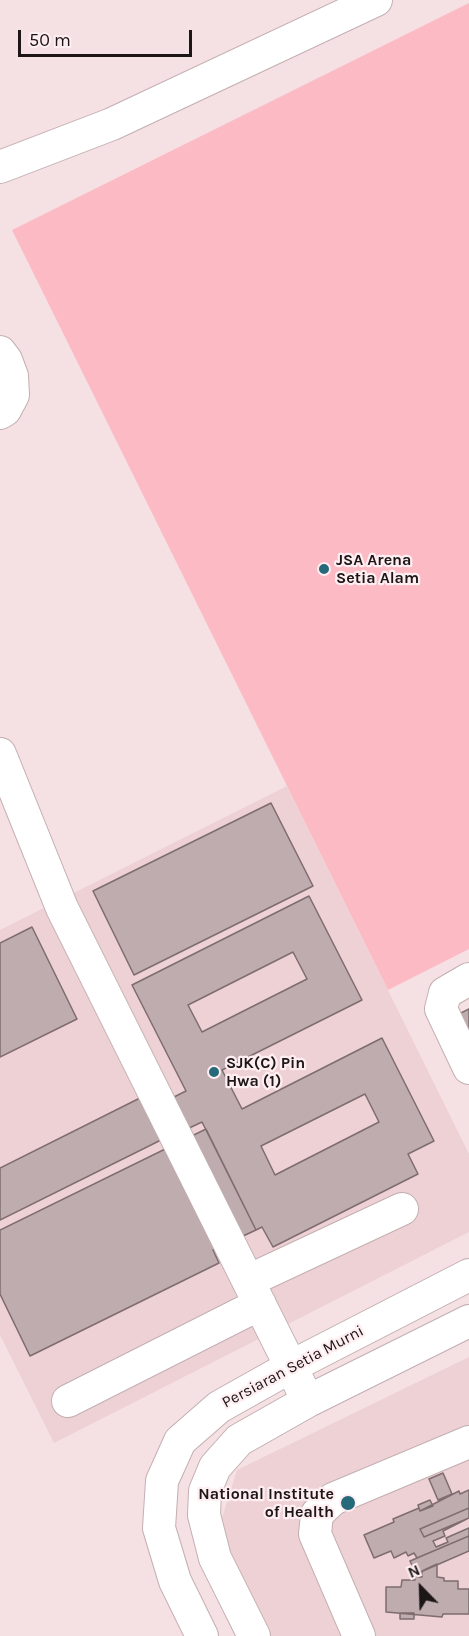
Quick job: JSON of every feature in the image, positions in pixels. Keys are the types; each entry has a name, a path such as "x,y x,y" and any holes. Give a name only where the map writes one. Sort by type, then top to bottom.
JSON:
{"street":[{"path":"0,166 112,124 376,0"},
{"path":"0,352 12,376 13,395 5,410 0,413"},
{"path":"0,754 62,908 308,1401"},
{"path":"469,979 446,993 441,1009 469,1068"},
{"path":"68,1401 402,1209"},
{"name":"Persiaran Setia Murni","path":"202,1636 175,1581 159,1528 162,1481 180,1441 219,1407 292,1366 469,1275"},
{"path":"254,1636 215,1557 204,1515 205,1491 215,1467 239,1440 308,1401 469,1321"},
{"path":"359,1636 315,1534 317,1514 333,1499 469,1442"}],"shaded area":[{"name":"JSA Arena Setia Alam","path":"469,3 469,949 388,990 12,230"},
{"name":"SJK(C) Pin Hwa (1)","path":"287,786 469,1154 469,1232 54,1443 0,1335 0,930"},
{"name":"National Institute of Health","path":"469,1357 469,1636 270,1636 216,1537 237,1470"}],"building":[{"path":"271,803 313,886 134,975 93,891"},
{"path":"309,896 362,1000 222,1070 242,1109 382,1038 434,1141 408,1154 418,1174 273,1247 262,1227 256,1230 202,1122 185,1130 170,1099 186,1091 132,985","holes":["293,952 307,979 202,1032 188,1005","365,1094 379,1122 275,1175 261,1146"]},
{"path":"32,927 77,1019 0,1057 0,943"},
{"path":"469,1009 469,1050 453,1017"},
{"path":"142,1097 163,1139 0,1220 0,1168"},
{"path":"206,1129 256,1230 213,1250 219,1263 30,1356 0,1294 0,1230"},
{"path":"443,1473 452,1494 438,1500 429,1479"},
{"path":"469,1490 469,1508 420,1529 424,1537 469,1518 443,1531 445,1536 433,1541 436,1547 448,1542 446,1538 469,1528 469,1536 417,1558 414,1553 408,1556 406,1552 394,1558 391,1551 374,1558 364,1535 394,1522 393,1519 419,1508 420,1511 459,1491 460,1494"},
{"path":"430,1500 433,1506 420,1511 418,1505"},
{"path":"469,1508 469,1518 424,1537 420,1529"},
{"path":"469,1536 469,1551 416,1574 410,1561"},
{"path":"437,1564 437,1577 444,1578 444,1581 458,1581 458,1589 469,1589 469,1614 443,1614 442,1617 386,1612 386,1587 401,1587 402,1580 415,1580 415,1577 422,1577 422,1571"},
{"path":"400,1613 414,1613 414,1619 400,1619"}],"place":[{"name":"JSA Arena Setia Alam","path":"324,569"},
{"name":"SJK(C) Pin Hwa (1)","path":"214,1072"},
{"name":"National Institute of Health","path":"348,1503"}]}
